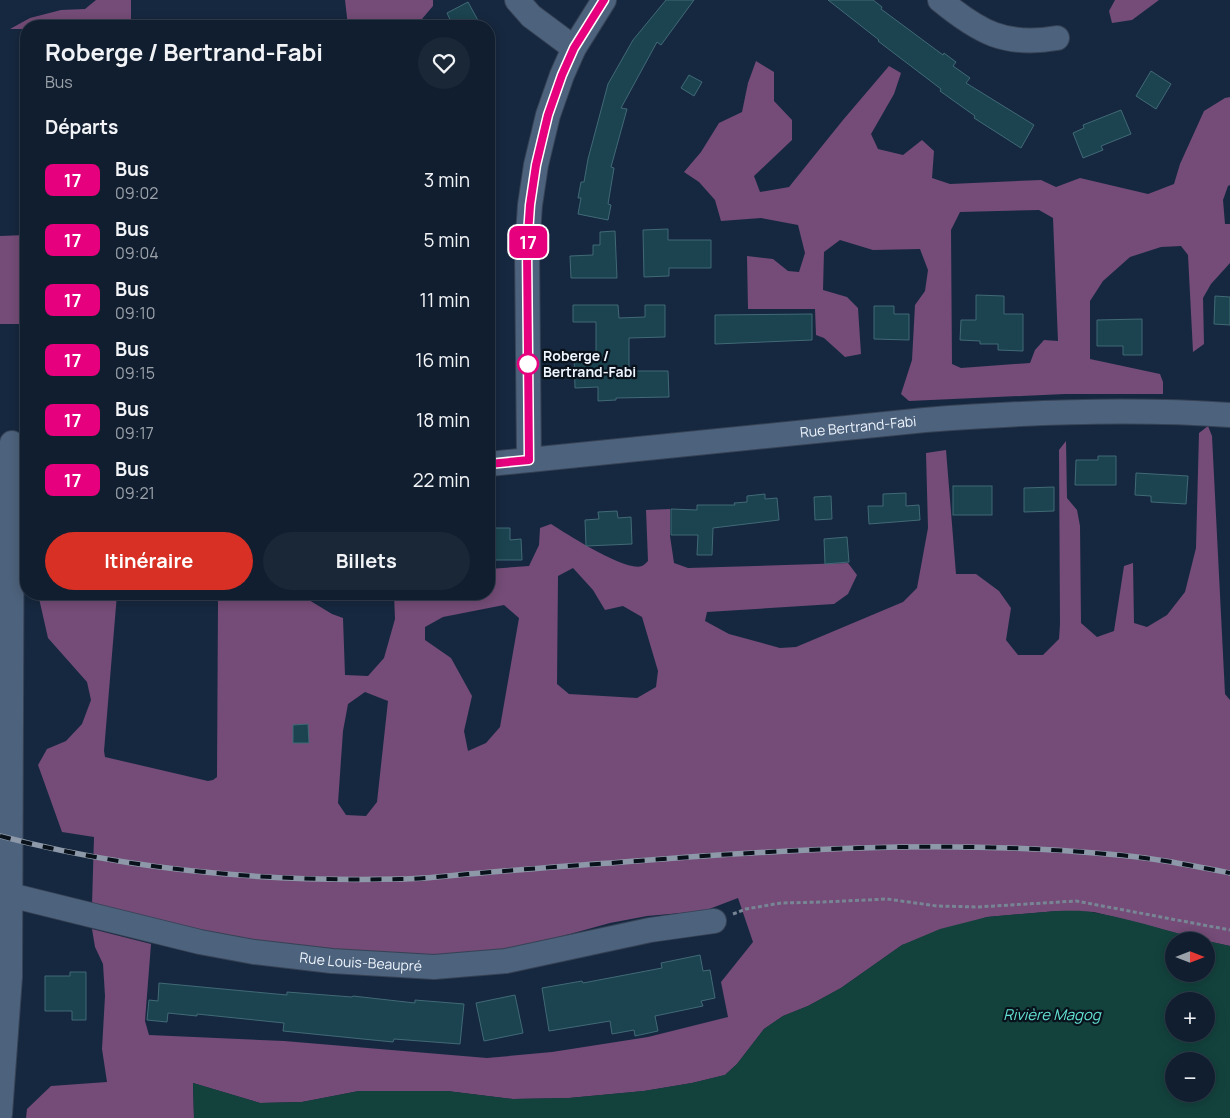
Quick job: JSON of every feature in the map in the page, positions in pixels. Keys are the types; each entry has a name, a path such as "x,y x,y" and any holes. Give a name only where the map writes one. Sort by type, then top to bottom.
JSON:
{"street":[{"path":"517,0 531,16 574,48"},
{"path":"529,460 527,249 530,205 536,165 548,115 562,75 574,48 604,0"},
{"path":"940,0 984,31 1001,37 1019,41 1039,41 1057,38"},
{"name":"Rue Bertrand-Fabi","path":"495,463 996,414 1162,411 1230,415"},
{"path":"0,1114 10,977 13,443"},
{"name":"Rue Louis-Beaupré","path":"10,895 200,942 254,952 332,961 434,968 506,961 650,930 714,921"}],"path":[{"path":"714,921 746,909 781,904 887,899 937,906 978,907 1076,901 1230,930"}],"shaded area":[{"path":"96,0 131,0 131,20 26,20 61,10 85,9"},
{"path":"345,0 433,0 433,6 421,20 347,20"},
{"path":"1115,0 1159,0 1132,20 1112,23 1109,11"},
{"path":"20,24 20,29 10,29"},
{"path":"756,61 774,72 774,101 792,120 792,140 754,176 760,192 789,187 889,66 901,73 894,94 871,134 878,149 903,155 922,140 934,151 932,178 950,184 1041,180 1056,187 1080,178 1148,194 1174,184 1180,164 1204,111 1230,97 1230,185 1223,200 1225,224 1230,224 1230,263 1211,284 1203,298 1204,344 1193,352 1188,255 1181,246 1161,247 1130,257 1103,281 1090,301 1090,359 1160,374 1163,382 1163,394 1065,394 909,401 901,394 912,360 915,305 925,291 928,270 920,249 873,250 840,240 824,252 823,290 847,297 858,308 861,354 845,357 824,338 816,335 815,309 748,309 747,256 773,259 788,271 799,272 805,253 798,225 761,218 721,221 715,200 699,182 684,172 701,152 719,123 742,112 748,83","holes":["1039,210 1053,218 1058,341 1044,340 1035,350 1030,363 961,368 952,364 951,230 960,212"]},
{"path":"20,235 20,324 0,324 0,236"},
{"path":"1208,426 1212,436 1225,694 1230,700 1230,946 1215,943 1215,932 1172,932 1094,912 1057,911 987,917 902,945 841,988 808,1006 783,1016 764,1029 737,1064 725,1075 692,1083 644,1091 569,1098 513,1099 447,1091 359,1091 302,1102 260,1103 193,1083 194,1118 26,1118 27,1109 51,1086 107,1082 102,1049 105,996 103,964 95,947 92,929 151,944 145,1021 149,1035 284,1041 487,1058 552,1052 648,1037 728,1017 721,982 753,942 738,898 704,911 647,916 610,923 508,951 399,960 252,942 92,905 94,837 62,832 38,765 47,749 66,741 82,724 91,700 87,682 48,638 39,600 117,600 105,757 208,781 217,777 218,600 309,600 332,614 343,618 345,675 368,676 384,658 395,619 394,600 495,600 495,569 529,566 539,545 540,528 551,524 610,558 634,566 642,566 648,561 646,510 670,509 670,536 674,563 688,568 848,563 857,575 848,594 834,604 707,612 705,621 729,634 780,648 796,647 903,602 917,588 928,528 926,453 946,450 956,574 976,574 999,591 1011,608 1006,640 1018,655 1043,655 1059,639 1059,450 1066,441 1067,498 1077,510 1080,526 1081,623 1097,637 1114,631 1124,566 1133,563 1134,623 1147,627 1167,615 1185,592 1196,548 1199,433","holes":["573,568 593,590 605,610 623,606 642,617 658,671 656,687 637,698 569,694 557,684 558,576","504,605 519,618 500,727 486,743 468,751 464,731 472,696 451,658 425,640 425,627 443,617","365,692 388,701 377,802 366,816 346,815 338,803 343,731 348,704"]}],"water":[{"name":"Rivière Magog","path":"1057,911 1086,911 1130,920 1174,932 1165,932 1165,982 1215,982 1215,942 1230,946 1230,1118 194,1118 193,1083 260,1103 302,1102 359,1091 447,1091 513,1099 569,1098 644,1091 725,1075 737,1064 764,1029 783,1016 808,1006 841,988 902,945 940,929 987,917"}],"building":[{"path":"666,0 694,0 661,45 657,42 621,108 627,109 611,167 614,168 608,204 611,205 608,220 578,214 581,182 584,182 588,159 608,84 633,40"},
{"path":"828,0 873,0 882,7 881,9 943,55 944,53 956,62 953,66 970,78 966,83 1034,125 1021,148 974,118 975,116 940,91 941,89"},
{"path":"468,2 478,20 450,20 447,13"},
{"path":"1151,71 1171,84 1156,109 1136,96"},
{"path":"689,75 702,82 694,96 681,88"},
{"path":"1121,110 1131,134 1101,146 1103,150 1083,158 1073,133 1084,128 1083,125"},
{"path":"668,229 668,240 711,240 711,268 669,268 669,276 644,277 643,230"},
{"path":"615,231 617,278 571,278 570,256 593,255 593,245 600,245 600,232"},
{"path":"976,295 1004,296 1004,314 1023,314 1023,351 998,350 998,344 980,344 980,341 960,340 961,320 976,320"},
{"path":"1215,296 1230,297 1230,325 1214,324"},
{"path":"573,305 618,305 619,318 645,317 645,305 665,305 665,337 629,338 629,371 668,371 669,397 616,398 616,400 598,401 598,387 575,388 574,355 596,355 596,322 573,322"},
{"path":"874,306 894,306 894,314 909,314 909,340 874,339"},
{"path":"812,314 812,340 715,344 715,315"},
{"path":"1142,319 1142,355 1123,355 1123,346 1097,346 1097,320"},
{"path":"1098,456 1116,456 1116,485 1075,485 1076,460 1098,460"},
{"path":"1136,473 1188,476 1186,504 1151,502 1151,496 1135,495"},
{"path":"953,486 992,486 992,515 953,515"},
{"path":"1054,487 1054,511 1024,512 1024,488"},
{"path":"906,493 906,506 919,505 920,520 869,524 868,506 883,506 883,494"},
{"path":"765,494 765,499 777,498 779,520 713,528 712,555 697,555 698,535 671,535 671,509 697,510 697,505 735,505 734,503 747,502 747,496"},
{"path":"831,496 832,519 815,520 814,497"},
{"path":"617,511 618,518 631,517 632,544 586,546 585,520 599,519 598,512"},
{"path":"495,528 510,528 510,540 521,539 522,560 495,560"},
{"path":"847,537 849,562 825,564 824,539"},
{"path":"308,724 309,743 293,743 293,725"},
{"path":"700,955 703,971 710,970 715,998 701,1001 703,1006 655,1016 658,1031 635,1036 634,1030 612,1034 610,1021 549,1031 542,988 582,981 583,983 662,968 661,963"},
{"path":"70,972 86,972 86,1020 72,1020 72,1011 45,1011 45,976 70,976"},
{"path":"159,983 287,995 287,992 353,996 415,1003 415,1000 464,1004 460,1044 394,1039 393,1042 283,1031 284,1023 197,1014 197,1016 168,1013 167,1022 147,1020 149,1000 158,1001"},
{"path":"515,995 523,1033 484,1041 476,1003"}],"railway":[{"path":"0,836 49,848 148,865 249,876 300,878 417,878 797,850 921,847 983,847 1123,855 1230,873"}],"bus line":[{"name":"17","path":"495,463 529,460 527,249 530,205 536,165 548,115 562,75 574,48 604,0"}],"place":[{"name":"Roberge / Bertrand-Fabi","path":"528,364"}]}
